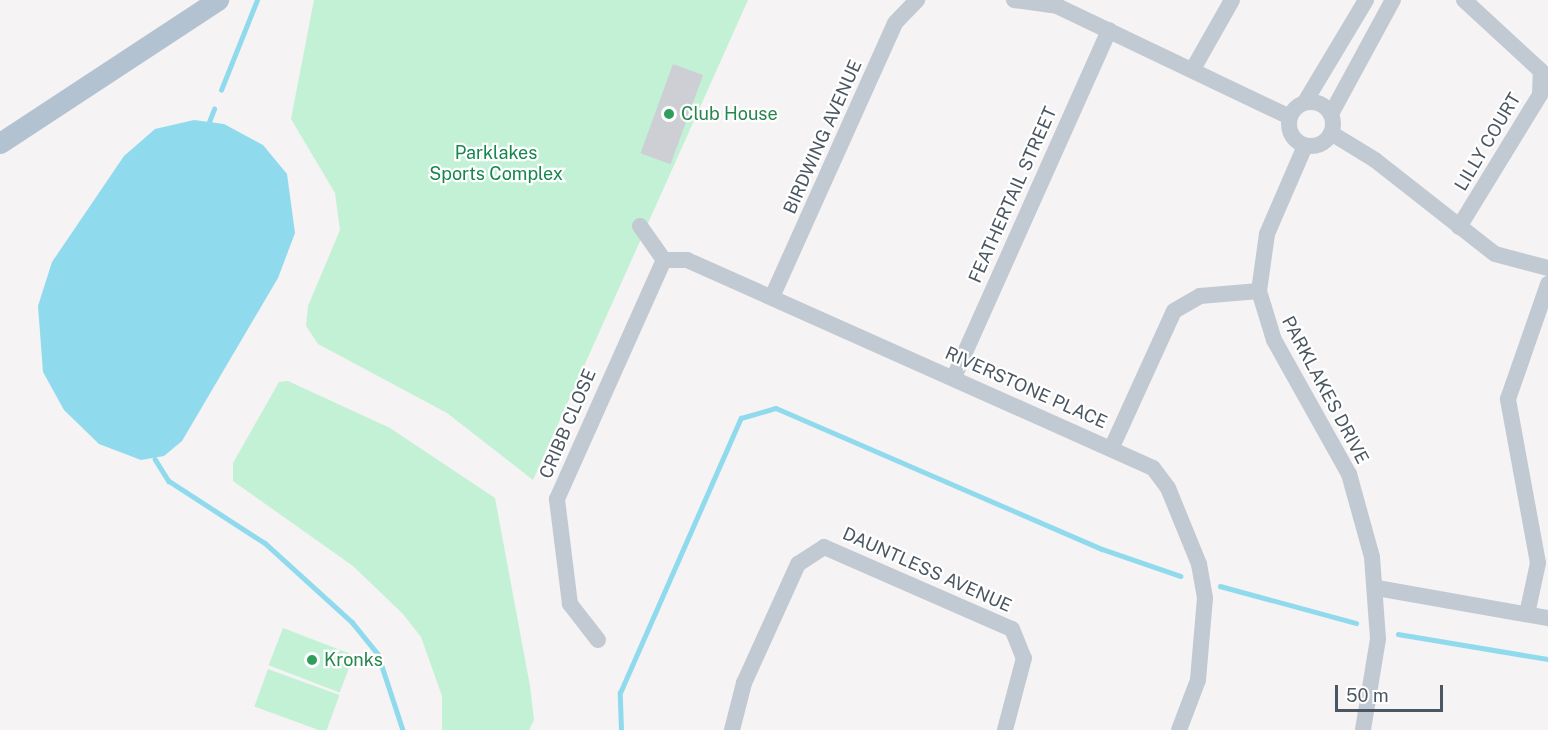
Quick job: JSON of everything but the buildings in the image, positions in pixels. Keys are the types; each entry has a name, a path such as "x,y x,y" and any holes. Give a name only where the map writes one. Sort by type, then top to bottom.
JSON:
{"main road":[{"path":"0,143 218,0"}],"street":[{"name":"BIRDWING AVENUE","path":"772,297 895,23 917,0"},
{"path":"1014,0 1048,3 1193,69 1290,117"},
{"path":"1193,69 1232,0"},
{"path":"1290,117 1305,102 1366,0"},
{"path":"1290,117 1292,135 1305,146 1322,143 1331,133 1331,114 1393,0"},
{"name":"LILLY COURT","path":"1459,227 1540,95 1541,71 1464,0"},
{"name":"FEATHERTAIL STREET","path":"954,377 1109,30"},
{"path":"1305,102 1323,105 1331,114"},
{"path":"1331,133 1368,154 1495,254 1548,268"},
{"name":"PARKLAKES DRIVE","path":"1305,146 1267,234 1259,291 1274,340 1349,474 1377,588 1378,639 1363,730"},
{"path":"640,226 664,260"},
{"name":"RIVERSTONE PLACE","path":"664,260 687,260 1112,447 1161,476 1204,583 1202,655 1192,704 1179,730"},
{"name":"CRIBB CLOSE","path":"598,640 570,604 557,500 664,260"},
{"path":"1527,614 1538,563 1508,399 1548,284"},
{"path":"1112,447 1174,311 1200,296 1259,291"},
{"name":"DAUNTLESS AVENUE","path":"732,730 744,683 798,564 824,547 1012,629 1024,658 1005,730"},
{"path":"1377,588 1548,618"}],"green space":[{"name":"Parklakes Sports Complex","path":"314,0 748,0 533,480 447,413 318,344 306,326 308,306 340,230 335,193 291,119"},
{"path":"288,381 390,428 495,498 530,686 534,720 529,730 442,730 442,696 421,637 403,614 353,566 233,481 233,463 279,382"},
{"name":"Kronks","path":"283,628 354,655 340,693 269,665"},
{"name":"Kronks","path":"268,669 339,695 327,730 319,730 254,707"}],"water":[{"path":"194,120 224,124 263,145 287,174 295,233 278,278 182,441 164,456 141,460 99,444 64,410 43,372 38,306 52,262 124,156 155,129"}],"waterway":[{"path":"221,90 257,0"},
{"path":"209,122 214,109"},
{"path":"621,730 620,693 741,418 776,408 1102,549 1181,576"},
{"path":"155,459 169,481 265,543 352,622 378,654 403,730"},
{"path":"1220,586 1356,623"},
{"path":"1398,634 1548,659"}],"place":[{"name":"Club House","path":"669,114"},
{"name":"Kronks","path":"312,660"}]}
